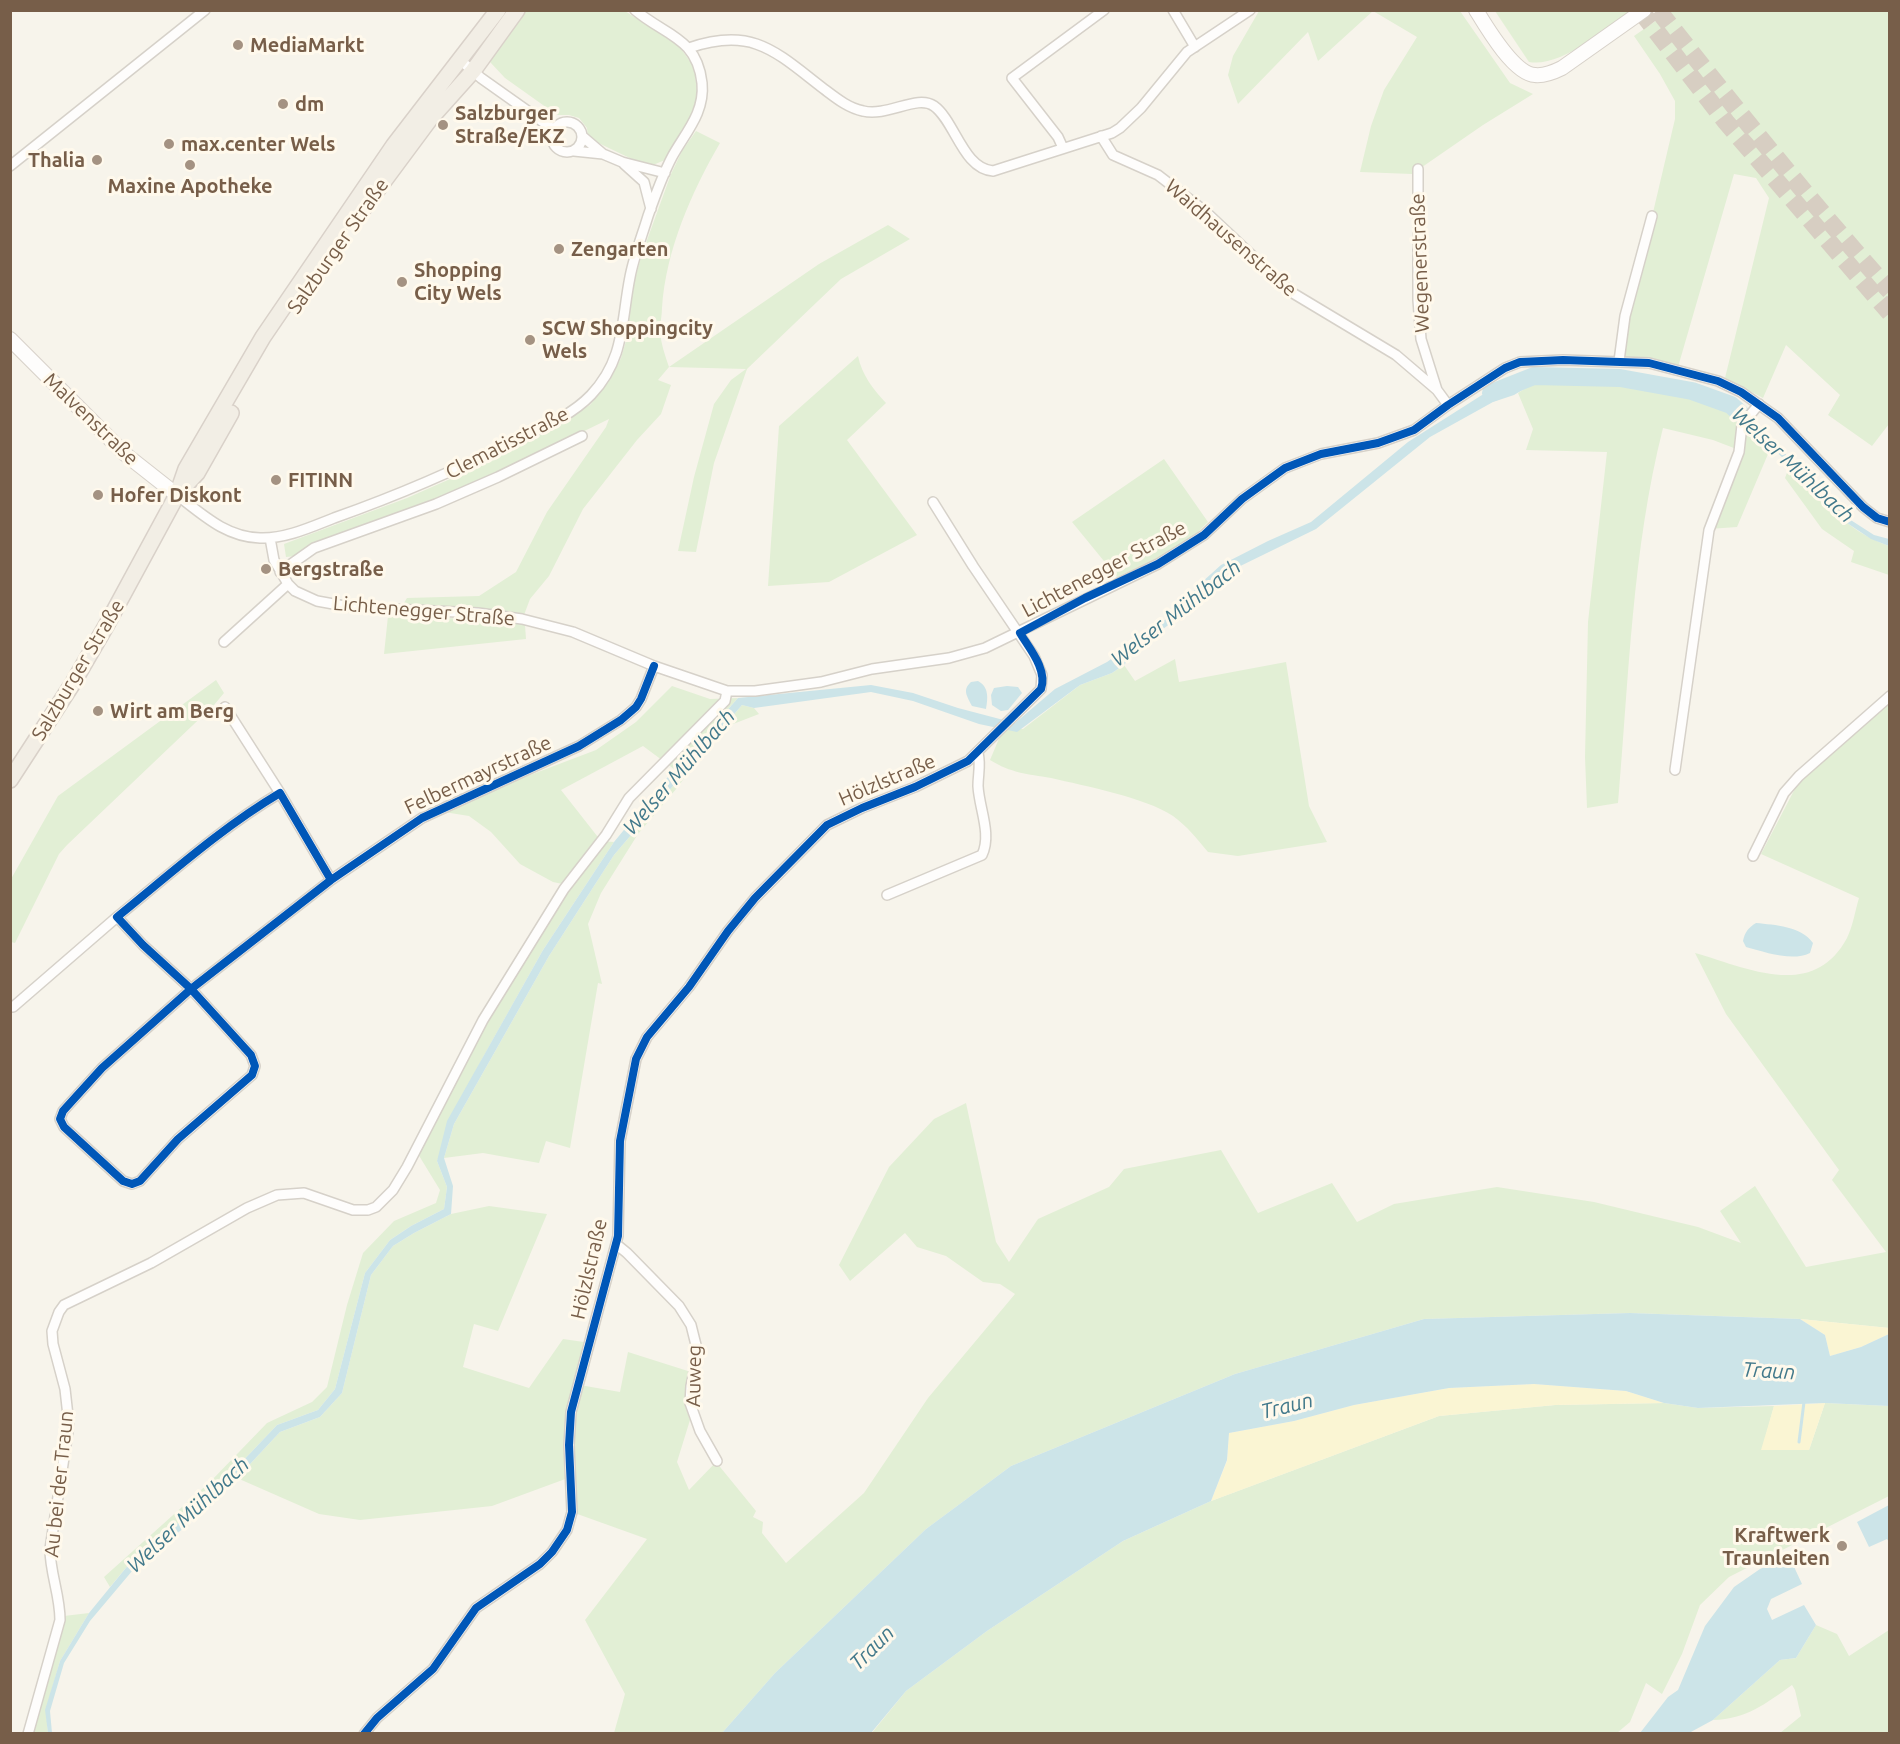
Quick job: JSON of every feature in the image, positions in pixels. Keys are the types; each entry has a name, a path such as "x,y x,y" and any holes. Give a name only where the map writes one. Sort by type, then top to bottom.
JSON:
{"main road":[{"name":"Salzburger Straße","path":"10,780 87,660 177,495 186,469 263,336 394,145 498,10"},
{"name":"Salzburger Straße","path":"177,495 196,473 264,355 356,219 430,119 493,46 517,10"}],"street":[{"path":"10,166 205,10"},
{"path":"635,10 645,19 678,37 689,48 724,40 747,40 758,43 776,53 838,99 861,111 879,113 914,103 931,104 942,114 971,159 987,171 1112,133 1141,108 1187,52 1250,10"},
{"path":"1063,148 1058,137 1012,78 1104,10"},
{"path":"1173,10 1195,47"},
{"path":"1476,10 1514,63 1523,71 1534,75 1549,74 1562,68 1644,10"},
{"name":"Clematisstraße","path":"270,538 302,530 426,483 476,460 565,415 579,406 602,382 618,351 630,277 660,183 694,121 701,102 702,82 699,69 689,48"},
{"path":"460,60 553,129"},
{"path":"574,151 582,142 580,129 571,122 564,121 553,129 551,136 555,147 567,152 603,154 622,162 665,172"},
{"path":"582,136 603,154"},
{"name":"Waidhausenstraße","path":"1101,136 1113,154 1158,174 1206,212 1291,292 1396,355 1437,390 1448,405"},
{"path":"622,162 644,182 651,209"},
{"name":"Wegenerstraße","path":"1418,169 1418,300 1421,339 1437,390"},
{"path":"644,182 660,183"},
{"path":"1619,361 1625,316 1652,216"},
{"name":"Malvenstraße","path":"10,339 125,454 177,495"},
{"name":"Lichtenegger Straße","path":"270,538 274,560 288,584 295,591 317,601 350,607 467,612 522,619 573,632 654,666 727,691 755,691 820,682 872,669 949,658 985,648 1158,564 1204,535 1242,500 1285,468 1321,454 1378,443 1414,430 1505,368 1520,362 1563,360 1648,363 1718,381 1759,404 1778,418 1863,507 1877,518 1890,522"},
{"path":"1675,770 1709,531 1738,452 1742,425 1759,404"},
{"path":"280,572 314,548 436,504 582,436"},
{"path":"177,495 214,524 230,532 243,536 270,538"},
{"path":"933,502 973,566 1020,633"},
{"path":"224,642 288,584"},
{"name":"Hölzlstraße","path":"364,1734 377,1719 433,1669 476,1608 540,1564 552,1552 567,1530 572,1512 569,1445 572,1412 616,1244 619,1221 620,1141 636,1059 653,1028 689,987 755,897 827,825 957,768 978,753 1041,689 1043,681 1039,666 1020,633"},
{"name":"Felbermayrstraße","path":"191,989 251,1055 255,1066 252,1075 178,1139 140,1180 132,1184 123,1181 64,1127 60,1119 63,1111 102,1068 191,989 257,936 331,880 422,818 579,746 621,720 636,707 641,699 654,666"},
{"name":"Au bei der Traun","path":"28,1734 60,1620 59,1600 50,1563 50,1549 69,1425 65,1389 52,1344 52,1330 64,1305 151,1263 247,1208 277,1195 304,1193 360,1211 382,1203 407,1167 483,1020 564,889 606,835 629,798 725,701 727,691"},
{"path":"1753,856 1784,793 1799,776 1890,696"},
{"path":"225,707 280,793 331,880"},
{"path":"887,895 982,855 986,848 986,839 978,788 981,762 978,753"},
{"path":"13,1007 117,917 195,854 260,805 280,793"},
{"path":"117,917 143,945 191,989"},
{"name":"Auweg","path":"616,1244 679,1306 691,1324 698,1353 690,1403 700,1431 717,1461"}],"green space":[{"path":"525,11 625,11 679,46 694,67 698,98 691,119 665,160 653,165 638,162 588,138 587,128 579,118 557,115 505,78 490,62"},
{"path":"1259,11 1373,11 1318,61 1308,32 1238,104 1228,75 1233,56"},
{"path":"1373,11 1460,11 1510,83 1533,94 1412,174 1360,172 1371,126 1384,90 1417,37"},
{"path":"1495,11 1630,11 1582,46 1554,59 1529,62"},
{"path":"1670,11 1889,11 1889,424 1872,446 1828,415 1840,395 1786,345 1763,398 1725,378 1769,198 1756,178 1734,174 1678,367 1619,357 1675,119 1675,101 1634,36"},
{"path":"696,131 720,143 699,182 682,222 674,243 664,286 660,331 669,367 658,380 671,385 661,414 637,440 583,509 549,576 530,599 524,615 402,606 407,598 479,596 516,572 547,512 606,427 609,419 484,480 408,512 320,540 306,547 296,556 286,557 284,544 407,498 491,461 590,405 610,380 621,358 626,341 634,282 642,254 671,174 682,151"},
{"path":"888,225 910,239 841,279 747,369 714,463 696,552 678,551 694,477 714,404 731,380 746,369 669,367 819,264"},
{"path":"858,356 869,381 886,403 847,440 917,535 829,582 768,586 779,426"},
{"path":"1619,382 1688,395 1727,407 1771,447 1737,527 1709,529 1739,450 1713,440 1663,428 1644,520 1638,567 1618,803 1587,808 1585,757 1588,622 1607,452 1526,450 1533,429 1518,393 1534,383"},
{"path":"1164,459 1208,522 1184,546 1117,577 1072,522"},
{"path":"1790,465 1846,522 1889,546 1889,575 1851,562 1854,551 1822,529 1785,478"},
{"path":"388,616 501,620 525,625 526,639 384,654"},
{"path":"1175,659 1179,682 1286,662 1309,806 1327,842 1238,856 1208,852 1178,820 1161,809 1097,789 1005,768 990,760 1003,729 1023,729 1080,685 1112,673 1124,665 1135,681"},
{"path":"216,680 224,693 214,705 59,854 15,943 11,942 11,879 58,796"},
{"path":"672,686 710,699 738,698 674,769 643,746 561,790 601,841 614,842 543,950 482,1059 437,1161 447,1187 444,1209 390,1240 365,1273 335,1389 318,1410 277,1425 201,1505 134,1558 110,1587 104,1577 211,1481 267,1423 312,1402 327,1387 347,1305 363,1253 394,1221 436,1203 440,1190 418,1154 510,984 572,886 553,882 520,864 491,832 469,816 444,812 517,780 596,750 636,722"},
{"path":"1889,701 1889,1328 1800,1319 1630,1313 1424,1319 1235,1374 1011,1466 926,1529 775,1673 722,1733 614,1733 625,1694 585,1620 647,1539 569,1511 568,1478 492,1506 360,1520 319,1514 237,1478 280,1432 320,1417 342,1393 371,1275 393,1246 451,1214 489,1206 547,1214 498,1331 474,1324 463,1367 529,1388 563,1339 584,1342 574,1384 620,1392 628,1352 691,1372 684,1403 690,1420 677,1462 689,1490 716,1462 756,1511 753,1517 763,1522 762,1533 786,1563 864,1493 928,1398 1015,1294 1000,1284 983,1282 946,1256 917,1247 905,1233 850,1281 839,1265 889,1167 934,1119 966,1103 996,1242 1009,1262 1038,1219 1109,1187 1124,1169 1221,1150 1258,1213 1332,1183 1357,1222 1394,1204 1497,1187 1594,1202 1698,1227 1741,1243 1720,1211 1755,1186 1806,1267 1886,1252 1832,1180 1839,1170 1726,1014 1695,953 1736,966 1778,975 1798,974 1816,969 1833,957 1847,938 1859,898 1761,854 1800,779"},
{"path":"742,705 754,708 759,714 728,726 698,759 638,834 601,893 588,924 602,984 598,983 570,1148 546,1141 539,1163 483,1153 444,1158 454,1124 549,956 614,855"},
{"path":"1664,1403 1698,1408 1774,1406 1762,1450 1809,1450 1825,1403 1889,1406 1889,1496 1729,1577 1700,1605 1682,1654 1662,1694 1646,1683 1630,1722 1617,1733 871,1734 906,1691 987,1631 1123,1541 1211,1501 1439,1416 1555,1405"},
{"path":"89,1613 60,1661 46,1710 48,1733 32,1734 64,1616"},
{"path":"1816,1625 1837,1634 1849,1656 1889,1630 1889,1733 1780,1733 1801,1716 1792,1685 1746,1713 1736,1717 1713,1720 1780,1660 1796,1658"}],"sand":[{"path":"1800,1319 1889,1328 1889,1334 1861,1347 1830,1356 1825,1335"},
{"path":"1534,1384 1626,1391 1664,1403 1555,1405 1439,1416 1211,1501 1227,1461 1229,1433 1294,1421 1354,1405 1449,1388"},
{"path":"1825,1403 1809,1450 1761,1450 1774,1406"}],"water":[{"path":"1534,376 1620,378 1692,391 1731,405 1751,418 1846,517 1874,535 1889,539 1889,546 1871,539 1841,519 1790,465 1745,421 1727,407 1688,395 1619,382 1534,383 1514,395 1493,402 1430,437 1316,529 1226,573 1179,617 1139,647 1124,665 1112,673 1080,685 1017,732 979,724 913,701 871,692 754,708 742,705 614,855 549,956 454,1124 444,1158 453,1186 451,1214 393,1246 371,1275 342,1393 320,1417 280,1432 208,1509 138,1564 90,1621 64,1663 50,1711 52,1733 48,1733 45,1710 60,1661 89,1613 134,1558 201,1505 277,1425 318,1410 335,1389 365,1273 390,1240 444,1209 447,1187 437,1161 447,1121 543,950 614,842 738,698 871,685 913,693 1015,723 1055,689 1107,662 1174,613 1221,565 1311,522 1408,442 1482,395"},
{"path":"978,681 986,690 986,709 972,706 966,693 971,682"},
{"path":"1018,687 1022,693 1008,710 1001,711 992,705 991,695 994,688"},
{"path":"1756,923 1787,927 1802,933 1813,943 1810,953 1795,957 1746,947 1743,941 1745,935"},
{"name":"Traun","path":"1630,1313 1800,1319 1825,1335 1830,1356 1861,1347 1889,1334 1889,1406 1825,1403 1698,1408 1664,1403 1626,1391 1534,1384 1449,1388 1354,1405 1294,1421 1229,1433 1227,1460 1211,1501 1123,1541 987,1631 906,1691 871,1733 722,1733 775,1673 926,1529 1011,1466 1235,1374 1424,1319"},
{"path":"1889,1505 1889,1542 1887,1539 1869,1547 1857,1522"},
{"path":"1789,1556 1802,1584 1771,1599 1767,1609 1772,1620 1804,1605 1816,1625 1796,1658 1780,1660 1713,1720 1689,1733 1640,1733 1668,1697 1678,1690 1705,1626 1734,1587 1760,1569"}],"waterway":[{"name":"Welser Mühlbach","path":"1491,393 1534,376 1620,378 1692,391 1731,405 1741,414"},
{"path":"1799,1442 1804,1402"}],"tunnel":[{"path":"1640,10 1726,122 1890,313"},
{"path":"1658,10 1714,82 1890,291"}],"cycle path":[{"path":"364,1734 377,1718 433,1669 476,1608 540,1564 552,1552 567,1530 572,1512 569,1445 571,1412 618,1236 620,1141 636,1059 647,1037 689,987 728,931 755,898 827,825 968,761 1041,689 1040,667 1020,633 1085,598 1158,564 1204,535 1242,499 1285,468 1321,454 1378,443 1414,430 1505,368 1520,362 1563,360 1649,363 1718,381 1741,392 1778,418 1863,507 1877,518 1890,522"},
{"path":"331,880 280,793 216,837 117,917 143,945 191,989 251,1055 255,1066 252,1075 178,1139 140,1181 132,1184 123,1181 64,1127 60,1119 63,1111 102,1068 191,989 331,880 422,818 579,746 621,720 636,707 641,699 654,666"}],"place":[{"name":"MediaMarkt","path":"238,45"},
{"name":"dm","path":"283,104"},
{"name":"Salzburger Straße/EKZ","path":"443,125"},
{"name":"max.center Wels","path":"169,144"},
{"name":"Thalia","path":"97,160"},
{"name":"Maxine Apotheke","path":"190,165"},
{"name":"Zengarten","path":"559,249"},
{"name":"Shopping City Wels","path":"402,282"},
{"name":"SCW Shoppingcity Wels","path":"530,340"},
{"name":"FITINN","path":"276,480"},
{"name":"Hofer Diskont","path":"98,495"},
{"name":"Bergstraße","path":"266,569"},
{"name":"Wirt am Berg","path":"98,711"},
{"name":"Kraftwerk Traunleiten","path":"1842,1546"}]}
